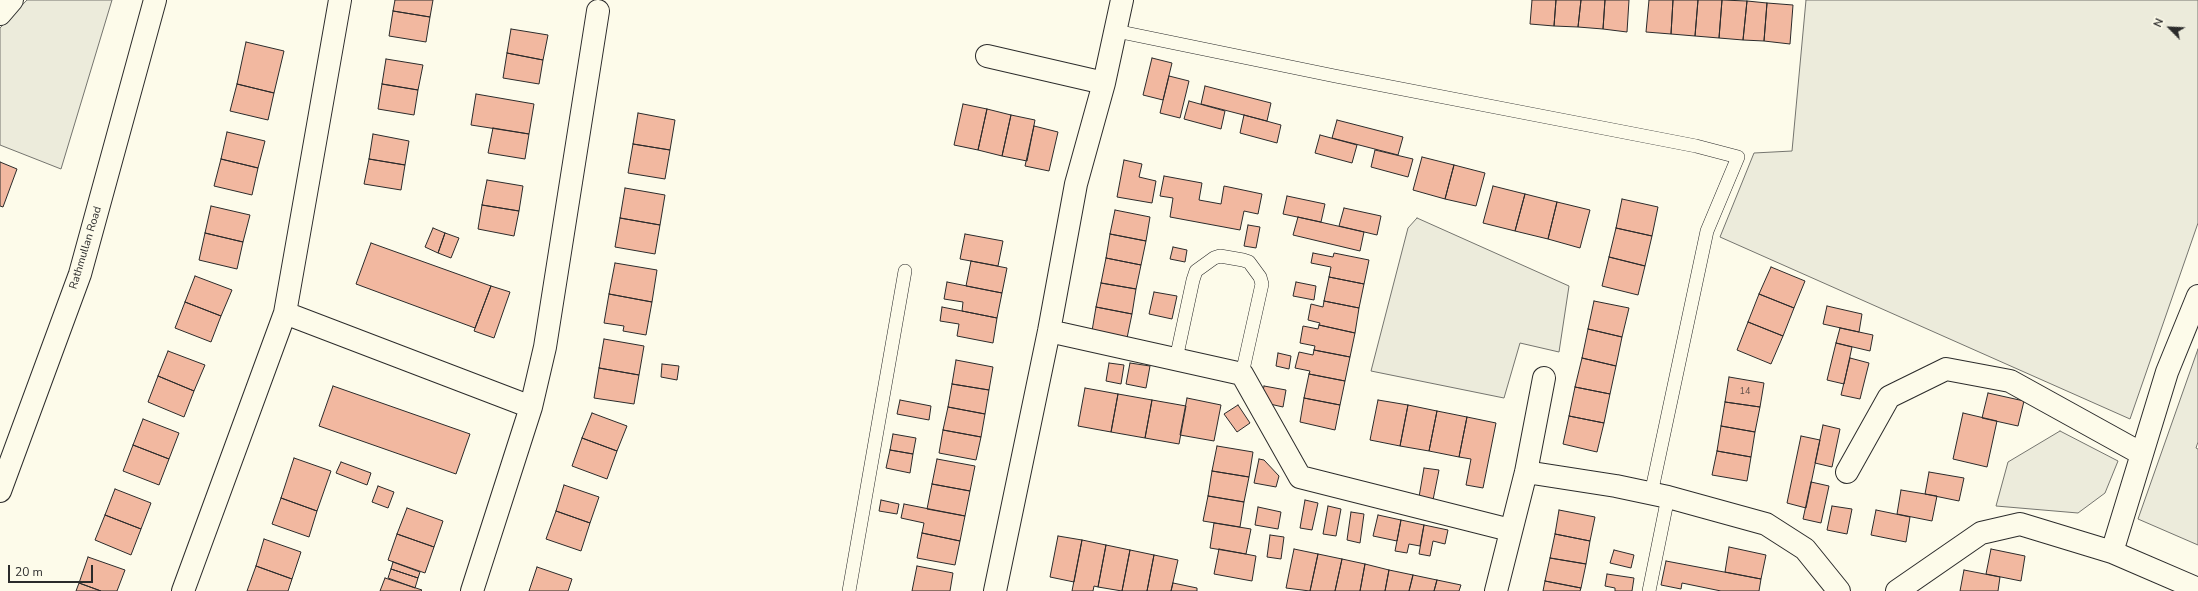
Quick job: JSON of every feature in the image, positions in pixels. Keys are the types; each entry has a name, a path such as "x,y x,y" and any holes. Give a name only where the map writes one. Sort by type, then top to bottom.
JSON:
{"street":[{"path":"0,14 12,0"},
{"name":"Rathmullan Road","path":"0,491 80,274 155,0"},
{"path":"183,591 285,313 340,0"},
{"path":"995,591 1049,331 1076,184 1104,83 1122,0"},
{"path":"472,591 531,407 544,348 598,12"},
{"path":"987,56 1104,83"},
{"path":"2112,552 2167,372 2198,296"},
{"path":"285,313 531,407"},
{"path":"1049,331 1242,374 1300,477 1510,530"},
{"path":"1847,472 1889,397 1946,369 2010,380 2142,454"},
{"path":"1496,591 1510,530 1526,472 1544,378"},
{"path":"1526,472 1616,486 1659,495 1766,524 1805,549 1840,591"},
{"path":"1898,591 1980,533 2020,524 2112,552 2198,589"}],"lane":[{"path":"1116,30 1335,76 1696,146 1738,157 1706,231 1659,495 1649,591"},
{"path":"1176,359 1196,271 1214,258 1220,256 1243,260 1249,262 1260,277 1262,284 1242,374"},
{"path":"849,591 905,271"}],"shaded area":[{"path":"27,0 112,0 61,169 0,145 0,28"},
{"path":"1806,0 2198,0 2198,223 2130,419 1720,237 1754,153 1792,151"},
{"path":"1417,218 1569,286 1559,352 1520,343 1504,398 1371,371 1408,228"},
{"path":"2198,349 2198,442 2196,448 2198,449 2198,545 2138,519"},
{"path":"2060,431 2118,461 2105,493 2078,513 1996,506 2008,462"}],"building":[{"path":"395,0 433,0 430,17 393,11"},
{"path":"1532,0 1556,0 1554,26 1530,24"},
{"path":"1556,0 1581,0 1578,27 1554,26"},
{"path":"1581,0 1605,0 1603,29 1578,27"},
{"path":"1605,0 1629,0 1627,32 1603,29"},
{"path":"1649,0 1673,0 1671,34 1646,32"},
{"path":"1673,0 1698,0 1695,36 1671,34"},
{"path":"1698,0 1722,0 1719,38 1695,36"},
{"path":"1722,0 1747,1 1743,40 1719,38"},
{"path":"1747,1 1767,3 1764,41 1743,40"},
{"path":"1767,3 1793,5 1790,44 1764,41"},
{"path":"393,11 430,17 426,42 389,36"},
{"path":"511,29 548,35 543,60 507,53"},
{"path":"246,42 284,51 274,93 237,84"},
{"path":"507,53 543,60 539,84 503,78"},
{"path":"1152,58 1172,63 1163,100 1143,95"},
{"path":"386,59 423,65 418,90 382,84"},
{"path":"1169,76 1189,81 1180,118 1160,113"},
{"path":"237,84 274,93 268,120 230,111"},
{"path":"382,84 418,90 414,115 378,109"},
{"path":"1205,86 1271,103 1267,121 1201,104"},
{"path":"476,94 534,104 529,134 471,125"},
{"path":"1189,101 1225,111 1221,129 1184,119"},
{"path":"963,104 987,109 978,150 954,145"},
{"path":"987,109 1011,115 1002,156 978,150"},
{"path":"638,113 675,120 670,150 633,144"},
{"path":"1011,115 1035,120 1027,161 1002,156"},
{"path":"1244,115 1281,125 1277,143 1240,133"},
{"path":"1337,120 1403,137 1398,155 1332,138"},
{"path":"1034,126 1058,132 1049,171 1025,166"},
{"path":"493,128 529,134 525,159 488,153"},
{"path":"227,132 265,141 258,168 221,159"},
{"path":"373,134 409,141 405,165 369,159"},
{"path":"1320,135 1357,145 1352,163 1315,153"},
{"path":"633,144 670,150 665,179 628,173"},
{"path":"1375,150 1413,159 1408,177 1371,167"},
{"path":"1422,157 1454,165 1445,199 1413,190"},
{"path":"221,159 258,168 252,195 214,186"},
{"path":"369,159 405,165 401,190 364,184"},
{"path":"1124,160 1142,164 1139,177 1156,181 1152,203 1117,197"},
{"path":"0,162 17,169 3,207 0,206"},
{"path":"1454,165 1485,173 1476,206 1445,199"},
{"path":"1164,176 1202,183 1199,200 1221,204 1224,186 1262,194 1258,214 1244,211 1240,230 1170,217 1173,198 1160,196"},
{"path":"487,180 523,186 519,211 482,205"},
{"path":"1493,186 1525,194 1515,231 1483,223"},
{"path":"625,188 665,195 660,225 620,218"},
{"path":"1525,194 1557,202 1548,239 1515,231"},
{"path":"1287,196 1325,204 1321,222 1283,214"},
{"path":"1622,199 1658,207 1652,236 1616,228"},
{"path":"1557,202 1590,210 1580,248 1548,239"},
{"path":"482,205 519,211 514,236 478,229"},
{"path":"211,206 250,215 243,242 205,233"},
{"path":"1344,208 1381,216 1377,235 1339,226"},
{"path":"1115,210 1150,217 1146,241 1110,234"},
{"path":"1298,217 1364,232 1360,251 1293,235"},
{"path":"620,218 660,225 655,254 615,247"},
{"path":"1248,225 1260,227 1256,248 1244,246"},
{"path":"433,228 445,233 438,253 425,247"},
{"path":"1616,228 1652,236 1645,266 1609,257"},
{"path":"205,233 243,242 237,269 199,260"},
{"path":"445,233 459,238 451,258 438,253"},
{"path":"965,234 1003,241 998,266 960,259"},
{"path":"1110,234 1146,241 1141,265 1106,258"},
{"path":"371,243 491,286 475,328 356,284"},
{"path":"1173,247 1187,250 1185,262 1170,259"},
{"path":"1313,253 1333,257 1334,253 1369,260 1364,284 1329,277 1331,267 1311,263"},
{"path":"1609,257 1645,266 1638,295 1602,286"},
{"path":"1106,258 1141,265 1136,289 1101,283"},
{"path":"971,261 1007,268 1002,293 966,286"},
{"path":"615,263 657,270 652,302 609,294"},
{"path":"1771,267 1805,281 1794,308 1759,294"},
{"path":"195,276 232,290 221,316 185,302"},
{"path":"1329,277 1364,284 1359,308 1324,301"},
{"path":"947,282 1002,293 997,318 962,311 963,302 944,299"},
{"path":"1296,282 1316,286 1314,300 1293,296"},
{"path":"1101,283 1136,289 1132,314 1096,307"},
{"path":"491,286 510,292 494,338 474,331"},
{"path":"1154,292 1177,296 1172,319 1149,314"},
{"path":"609,294 652,302 646,335 623,331 624,326 604,323"},
{"path":"1759,294 1794,308 1783,336 1748,322"},
{"path":"1324,301 1359,308 1355,333 1319,325 1320,323 1308,320 1311,304 1323,307"},
{"path":"1594,301 1629,308 1622,337 1588,329"},
{"path":"185,302 221,316 211,342 175,328"},
{"path":"1827,306 1862,314 1859,332 1823,324"},
{"path":"942,307 997,318 993,343 957,336 959,324 940,321"},
{"path":"1096,307 1132,314 1127,338 1092,331"},
{"path":"1748,322 1783,336 1771,364 1737,350"},
{"path":"1319,325 1355,333 1350,357 1314,350 1315,346 1300,343 1303,326 1318,329"},
{"path":"1840,328 1873,335 1870,351 1836,343"},
{"path":"1588,329 1622,337 1616,366 1582,358"},
{"path":"604,339 644,346 639,375 599,368"},
{"path":"1836,343 1852,347 1844,384 1827,380"},
{"path":"1314,350 1350,357 1345,381 1309,374 1310,371 1295,368 1299,352 1313,355"},
{"path":"168,351 205,365 194,391 158,376"},
{"path":"1278,353 1291,356 1289,369 1276,366"},
{"path":"1582,358 1616,366 1610,394 1575,387"},
{"path":"1850,358 1869,363 1860,399 1841,395"},
{"path":"956,360 993,367 989,390 952,384"},
{"path":"1109,363 1124,365 1121,384 1106,381"},
{"path":"1130,363 1150,366 1146,388 1126,384"},
{"path":"662,364 679,366 677,380 661,377"},
{"path":"599,368 639,375 634,404 594,398"},
{"path":"1309,374 1345,381 1340,405 1304,398"},
{"path":"158,376 194,391 184,417 148,402"},
{"path":"1729,377 1764,383 1760,407 1725,402"},
{"path":"952,384 989,390 985,414 948,407"},
{"path":"333,386 470,434 456,474 319,426"},
{"path":"1264,386 1286,390 1283,407 1261,402"},
{"path":"1575,387 1610,394 1604,423 1569,416"},
{"path":"1085,388 1118,394 1111,432 1078,426"},
{"path":"1988,393 2024,401 2018,426 1982,418"},
{"path":"1118,394 1152,400 1145,438 1111,432"},
{"path":"1187,398 1221,405 1214,441 1180,435"},
{"path":"1304,398 1340,405 1335,430 1300,422"},
{"path":"900,400 931,406 929,420 897,414"},
{"path":"1152,400 1186,406 1179,444 1145,438"},
{"path":"1378,400 1408,405 1400,446 1370,440"},
{"path":"1725,402 1760,407 1755,432 1721,426"},
{"path":"1238,405 1250,423 1237,432 1224,414"},
{"path":"1408,405 1437,411 1429,451 1400,446"},
{"path":"948,407 985,414 981,437 943,430"},
{"path":"1437,411 1467,417 1459,457 1429,451"},
{"path":"592,413 627,426 617,451 582,438"},
{"path":"1963,413 1997,421 1987,467 1953,459"},
{"path":"1569,416 1604,423 1597,452 1563,444"},
{"path":"1467,417 1496,423 1483,488 1466,485 1471,459 1459,457"},
{"path":"143,419 179,433 169,459 133,445"},
{"path":"1823,425 1840,429 1832,467 1815,463"},
{"path":"1721,426 1755,432 1751,457 1717,451"},
{"path":"943,430 981,437 976,460 939,453"},
{"path":"893,434 916,438 913,454 890,450"},
{"path":"1801,436 1820,440 1806,508 1787,503"},
{"path":"582,438 617,451 607,479 572,466"},
{"path":"133,445 169,459 159,485 123,471"},
{"path":"1217,446 1253,452 1249,477 1212,471"},
{"path":"890,450 913,454 910,473 886,468"},
{"path":"1717,451 1751,457 1747,481 1712,475"},
{"path":"294,458 331,471 317,511 281,498"},
{"path":"937,459 975,466 970,491 932,484"},
{"path":"1259,459 1264,460 1279,476 1276,487 1254,483"},
{"path":"341,462 371,473 367,485 336,473"},
{"path":"1424,468 1439,470 1433,500 1419,497"},
{"path":"1212,471 1249,477 1244,502 1208,496"},
{"path":"1929,472 1964,478 1959,501 1925,494"},
{"path":"1811,482 1829,486 1821,523 1803,519"},
{"path":"932,484 970,491 965,516 927,509"},
{"path":"564,485 599,497 590,523 556,511"},
{"path":"378,486 394,492 388,508 372,502"},
{"path":"115,489 151,503 141,529 105,515"},
{"path":"1901,490 1937,496 1932,521 1897,514"},
{"path":"1208,496 1244,502 1240,527 1203,521"},
{"path":"281,498 317,511 309,537 272,524"},
{"path":"881,500 899,504 897,514 879,511"},
{"path":"1305,500 1318,503 1312,530 1300,528"},
{"path":"904,504 965,516 960,541 922,533 924,523 901,518"},
{"path":"1328,506 1341,509 1336,536 1323,534"},
{"path":"1832,506 1852,509 1847,534 1827,530"},
{"path":"1258,507 1281,512 1278,529 1255,525"},
{"path":"407,508 443,521 434,547 397,534"},
{"path":"1559,510 1595,517 1590,541 1555,534"},
{"path":"1876,510 1910,517 1906,542 1871,535"},
{"path":"556,511 590,523 581,551 546,539"},
{"path":"1351,512 1364,514 1360,543 1347,540"},
{"path":"105,515 141,529 131,555 95,540"},
{"path":"1378,515 1401,520 1397,541 1373,536"},
{"path":"1401,520 1424,525 1420,546 1409,544 1407,553 1395,551"},
{"path":"1214,523 1251,529 1246,554 1210,548"},
{"path":"1424,525 1448,530 1445,544 1433,541 1430,556 1419,554"},
{"path":"922,533 960,541 955,565 917,558"},
{"path":"397,534 434,547 425,573 388,560"},
{"path":"1555,534 1590,541 1586,564 1550,558"},
{"path":"1270,535 1284,537 1281,559 1267,557"},
{"path":"1058,536 1082,540 1074,582 1050,577"},
{"path":"264,539 301,552 292,579 256,566"},
{"path":"1082,540 1106,545 1098,587 1094,586 1093,591 1072,591"},
{"path":"1106,545 1130,550 1122,591 1098,587"},
{"path":"1729,547 1766,555 1761,579 1725,572"},
{"path":"1219,549 1256,556 1252,581 1214,574"},
{"path":"1294,549 1318,554 1310,591 1286,588"},
{"path":"1991,549 2025,556 2021,581 1986,574"},
{"path":"1130,550 1154,555 1147,591 1122,591"},
{"path":"1614,550 1634,555 1631,568 1610,563"},
{"path":"1318,554 1342,559 1335,591 1310,591"},
{"path":"1154,555 1178,560 1171,591 1147,591"},
{"path":"88,557 125,570 117,591 101,591 79,583"},
{"path":"1550,558 1586,564 1581,588 1545,581"},
{"path":"1342,559 1365,564 1360,591 1335,591"},
{"path":"1666,561 1761,579 1759,591 1721,591 1682,583 1681,589 1661,585"},
{"path":"393,562 420,572 418,578 391,569"},
{"path":"1365,564 1389,570 1385,591 1360,591"},
{"path":"256,566 292,579 288,591 247,591"},
{"path":"917,566 953,573 950,591 912,591"},
{"path":"537,567 572,579 568,591 529,591"},
{"path":"391,569 418,578 415,588 388,578"},
{"path":"1389,570 1413,575 1409,591 1385,591"},
{"path":"1964,570 2000,577 1998,591 1960,591"},
{"path":"1607,574 1634,578 1632,591 1615,591 1615,588 1605,586"},
{"path":"1413,575 1437,580 1434,591 1409,591"},
{"path":"385,578 422,590 380,591"},
{"path":"1437,580 1461,585 1459,591 1434,591"},
{"path":"1545,581 1581,588 1580,591 1543,591"},
{"path":"79,583 101,591 76,591"},
{"path":"1173,583 1197,588 1197,591 1171,591"}]}
